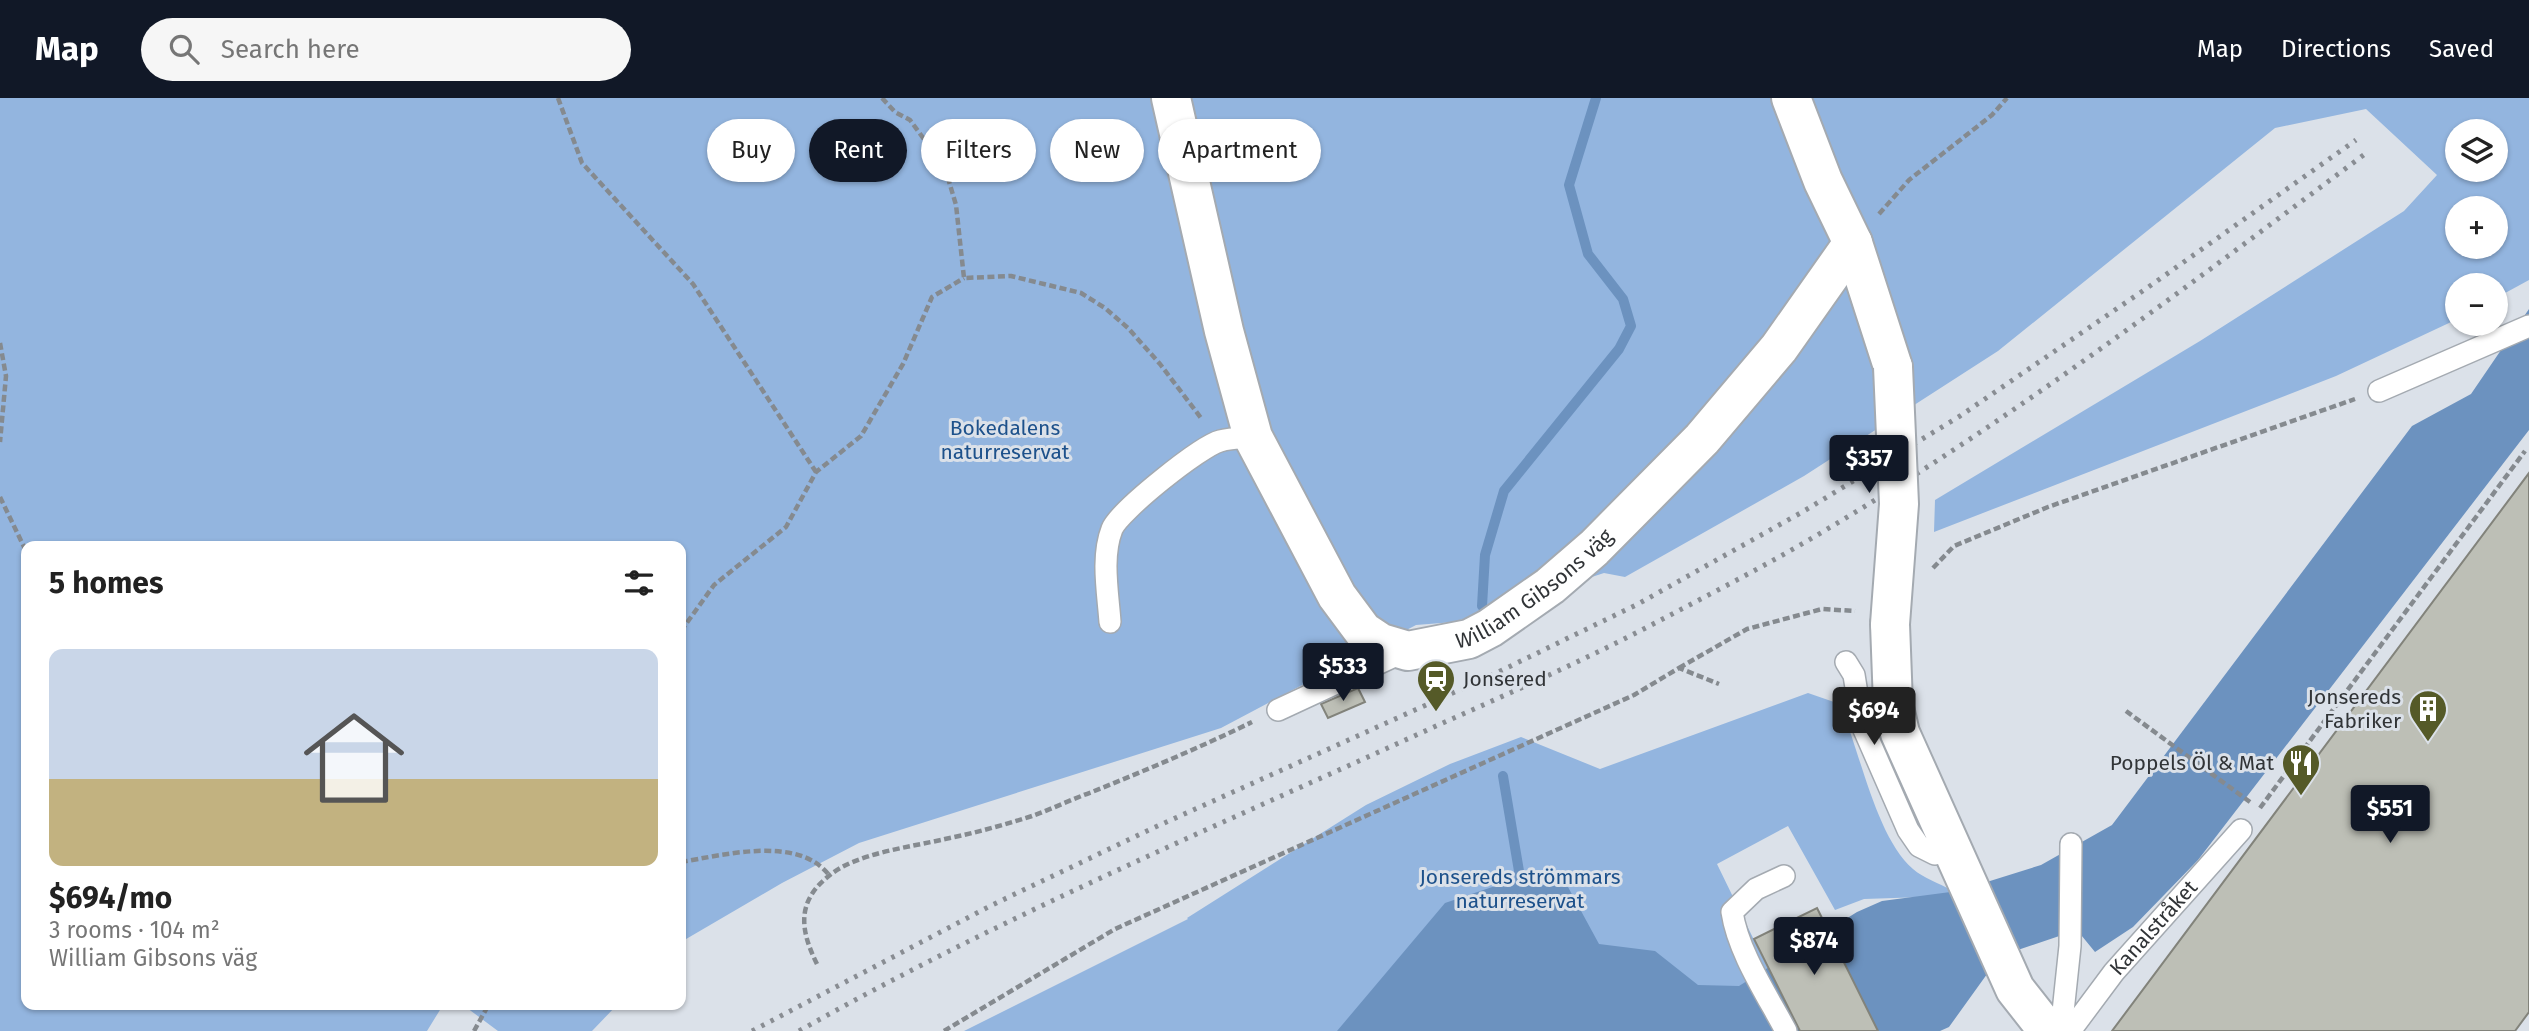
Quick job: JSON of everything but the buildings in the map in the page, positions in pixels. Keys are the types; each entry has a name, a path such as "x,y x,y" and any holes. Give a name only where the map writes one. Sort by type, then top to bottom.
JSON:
{"street":[{"path":"1171,98 1224,331 1235,439 1336,596 1363,631 1381,643 1408,651"},
{"path":"1791,98 1823,181 1853,243 1893,367 1899,504 1877,618 1900,733 2015,989 2048,1031"},
{"name":"William Gibsons väg","path":"1408,651 1469,639 1490,628 1550,586 1594,548 1702,439 1745,389 1779,348 1853,243"}],"lane":[{"path":"2379,391 2529,326"},
{"path":"1110,622 1107,561 1112,528 1129,506 1163,478 1235,439"},
{"path":"1278,710 1380,661 1408,651"},
{"path":"1846,662 1854,675 1862,725 1908,831 1919,846 1957,861"},
{"name":"Kanalstråket","path":"2070,1031 2114,972 2241,830"},
{"path":"2061,1031 2070,946 2071,844"},
{"path":"1784,876 1756,889 1732,912 1734,927 1742,945 1786,1031"}],"path":[{"path":"558,98 582,163 693,284 816,472"},
{"path":"882,98 895,112 910,120 945,168 956,205 964,278"},
{"path":"1853,243 1909,180 1992,115 2007,98"},
{"path":"686,624 714,585 786,527 816,472 861,436 903,364 932,297 964,278 1011,276 1081,293 1105,308 1128,328 1235,439"},
{"path":"0,343 6,376 0,442"},
{"path":"1930,573 1942,556 1954,546 2048,507 2379,391"},
{"path":"2241,830 2525,451"},
{"path":"0,497 21,541"},
{"path":"944,1031 1115,929 1634,695 1747,629 1822,609 1877,618"},
{"path":"1679,668 1719,684"},
{"path":"817,964 807,943 803,926 805,911 811,894 842,866 1034,815 1187,754 1278,710"},
{"path":"2126,711 2247,800"},
{"path":"686,861 762,849 810,858 830,875"},
{"path":"474,1031 486,1010"}],"green space":[{"name":"Bokedalens naturreservat","path":"0,98 2529,98 2529,280 2508,291 2508,273 2445,273 2445,325 2336,376 1934,532 1935,500 2200,341 2404,211 2437,175 2366,109 2275,128 1998,351 1804,476 1625,577 1604,573 1454,622 1416,625 1221,728 859,843 782,883 686,939 686,541 21,541 21,1010 440,1010 427,1031 0,1031"},
{"name":"Jonsereds strömmars naturreservat","path":"1808,693 1834,702 1843,713 1871,796 1889,838 1900,855 1913,869 1951,890 1954,896 1864,899 1835,910 1788,826 1717,864 1772,977 1760,1031 964,1031 1188,919 1366,805 1450,764 1521,737 1600,769"},
{"path":"470,1010 612,1010 592,1031 498,1031"}],"shaded area":[{"path":"2529,309 2529,430 2198,860 2133,927 2095,952 2077,930 2000,956 1949,1027 1940,1031 1337,1031 1445,903 1507,882 1568,887 1599,944 1655,951 1698,985 1739,986 1857,912 1882,901 1958,891 2041,865 2112,825 2412,426 2471,394"}],"waterway":[{"path":"1482,606 1485,555 1504,491 1619,349 1631,326 1623,299 1588,254 1569,185 1596,98"},
{"path":"1503,776 1521,883 1529,895"}],"railway":[{"path":"752,1031 992,905 1151,829 1486,678 1638,604 1804,511 1960,416 2356,140"},
{"path":"799,1031 1034,909 1575,663 1782,555 1894,488 2032,397 2365,154"}],"place":[{"name":"Jonsered","path":"1436,713"},
{"name":"Jonsereds Fabriker","path":"2428,743"},
{"name":"Poppels Öl & Mat","path":"2301,797"}]}
